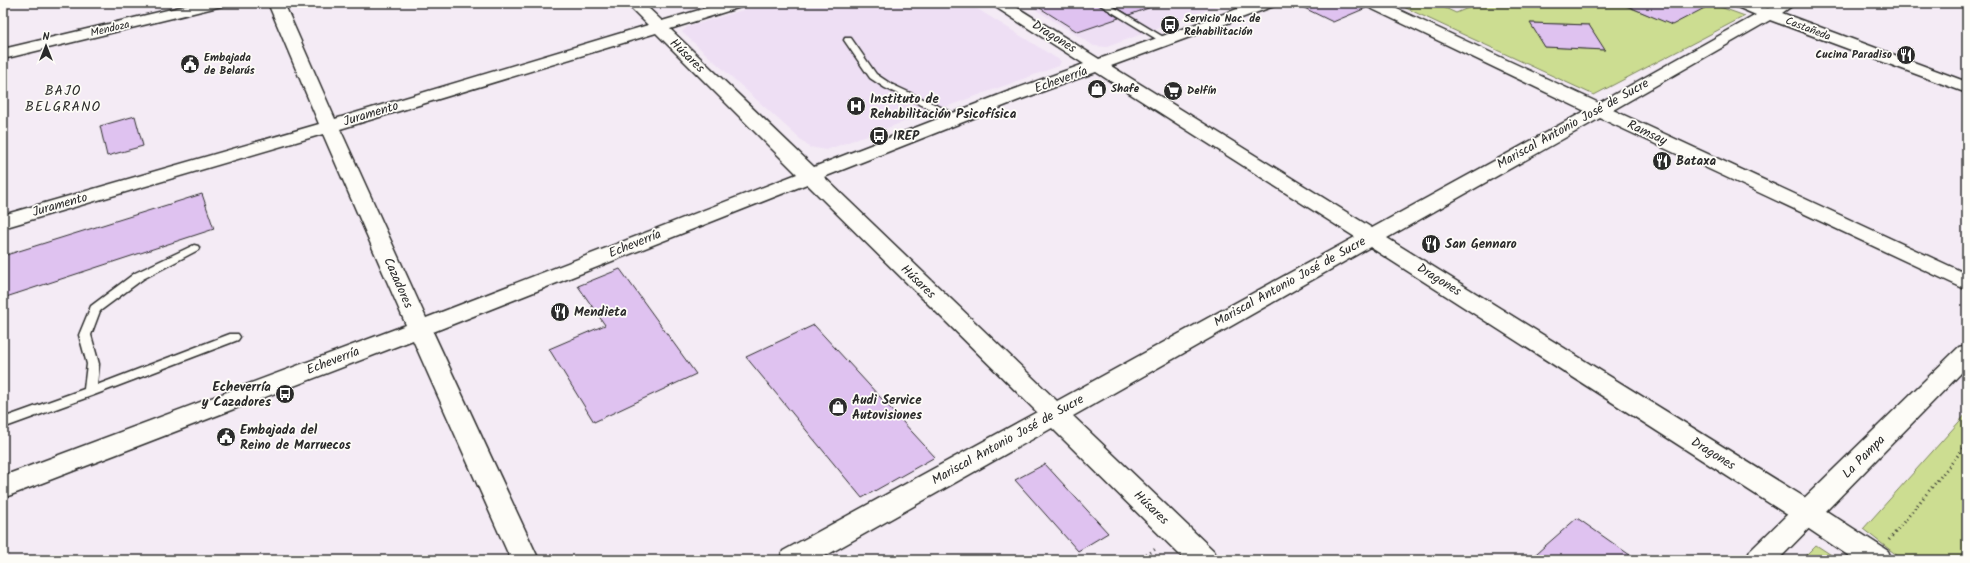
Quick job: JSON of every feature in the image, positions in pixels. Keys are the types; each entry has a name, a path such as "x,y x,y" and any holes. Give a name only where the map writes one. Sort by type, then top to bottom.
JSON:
{"street":[{"name":"Mendoza","path":"3,54 217,3"},
{"name":"Cazadores","path":"276,3 328,127 525,560"},
{"name":"Húsares","path":"634,3 1204,560"},
{"name":"Juramento","path":"3,222 328,127 739,3"},
{"name":"Dragones","path":"999,3 1878,559"},
{"name":"Echeverría","path":"3,487 419,329 957,118 1269,3"},
{"name":"Ramsay","path":"1371,3 1967,283"},
{"name":"Castañeda","path":"1740,3 1967,88"},
{"name":"Mariscal Antonio José de Sucre","path":"793,560 1788,3"},
{"name":"La Pampa","path":"1760,560 1967,353"}],"lane":[{"path":"1101,3 1166,41"},
{"path":"848,40 873,76 888,86 957,118"},
{"path":"90,392 93,364 85,335 95,309 139,276 194,248"},
{"path":"3,423 90,392 234,337"}],"path":[{"path":"1878,559 1884,546 1967,444"}],"shaded area":[{"name":"Instituto de Rehabilitación Psicofísica","path":"766,3 968,3 1061,61 1059,66 826,150 810,147 811,149 682,32 687,27"},
{"path":"1025,3 1225,3 1107,47 1094,46"}],"green space":[{"path":"1395,3 1434,3 1456,13 1480,3 1618,3 1672,24 1709,3 1745,16 1594,95","holes":["1531,23 1589,25 1604,50 1545,47"]},
{"path":"1967,413 1967,560 1903,560 1863,529"},
{"path":"1816,545 1839,560 1801,560"}],"building":[{"path":"1032,3 1096,3 1119,18 1078,32"},
{"path":"1110,3 1154,3 1154,6 1129,15"},
{"path":"1294,3 1362,3 1366,8 1333,22"},
{"path":"1620,3 1714,3 1672,25"},
{"path":"1530,23 1589,25 1605,50 1545,47"},
{"path":"135,116 143,146 107,156 100,126"},
{"path":"202,194 214,229 3,298 3,256"},
{"path":"620,269 696,374 594,422 549,349 605,325 578,286"},
{"name":"Audi Service Autovisiones","path":"814,325 935,457 862,498 746,357"},
{"path":"1045,464 1108,533 1078,551 1015,480"},
{"path":"1577,518 1637,560 1529,560"}],"place":[{"name":"Servicio Nac. de Rehabilitación","path":"1170,25"},
{"name":"Cucina Paradiso","path":"1906,55"},
{"name":"Embajada de Belarús","path":"190,64"},
{"name":"Shafe","path":"1097,89"},
{"name":"Delfín","path":"1173,91"},
{"name":"Instituto de Rehabilitación Psicofísica","path":"856,106"},
{"name":"IREP","path":"879,136"},
{"name":"Bataxa","path":"1662,161"},
{"name":"San Gennaro","path":"1431,244"},
{"name":"Mendieta","path":"560,312"},
{"name":"Echeverría y Cazadores","path":"285,394"},
{"name":"Audi Service Autovisiones","path":"838,407"},
{"name":"Embajada del Reino de Marruecos","path":"226,437"}],"district":[{"name":"BAJO BELGRANO","path":"63,100"}]}
